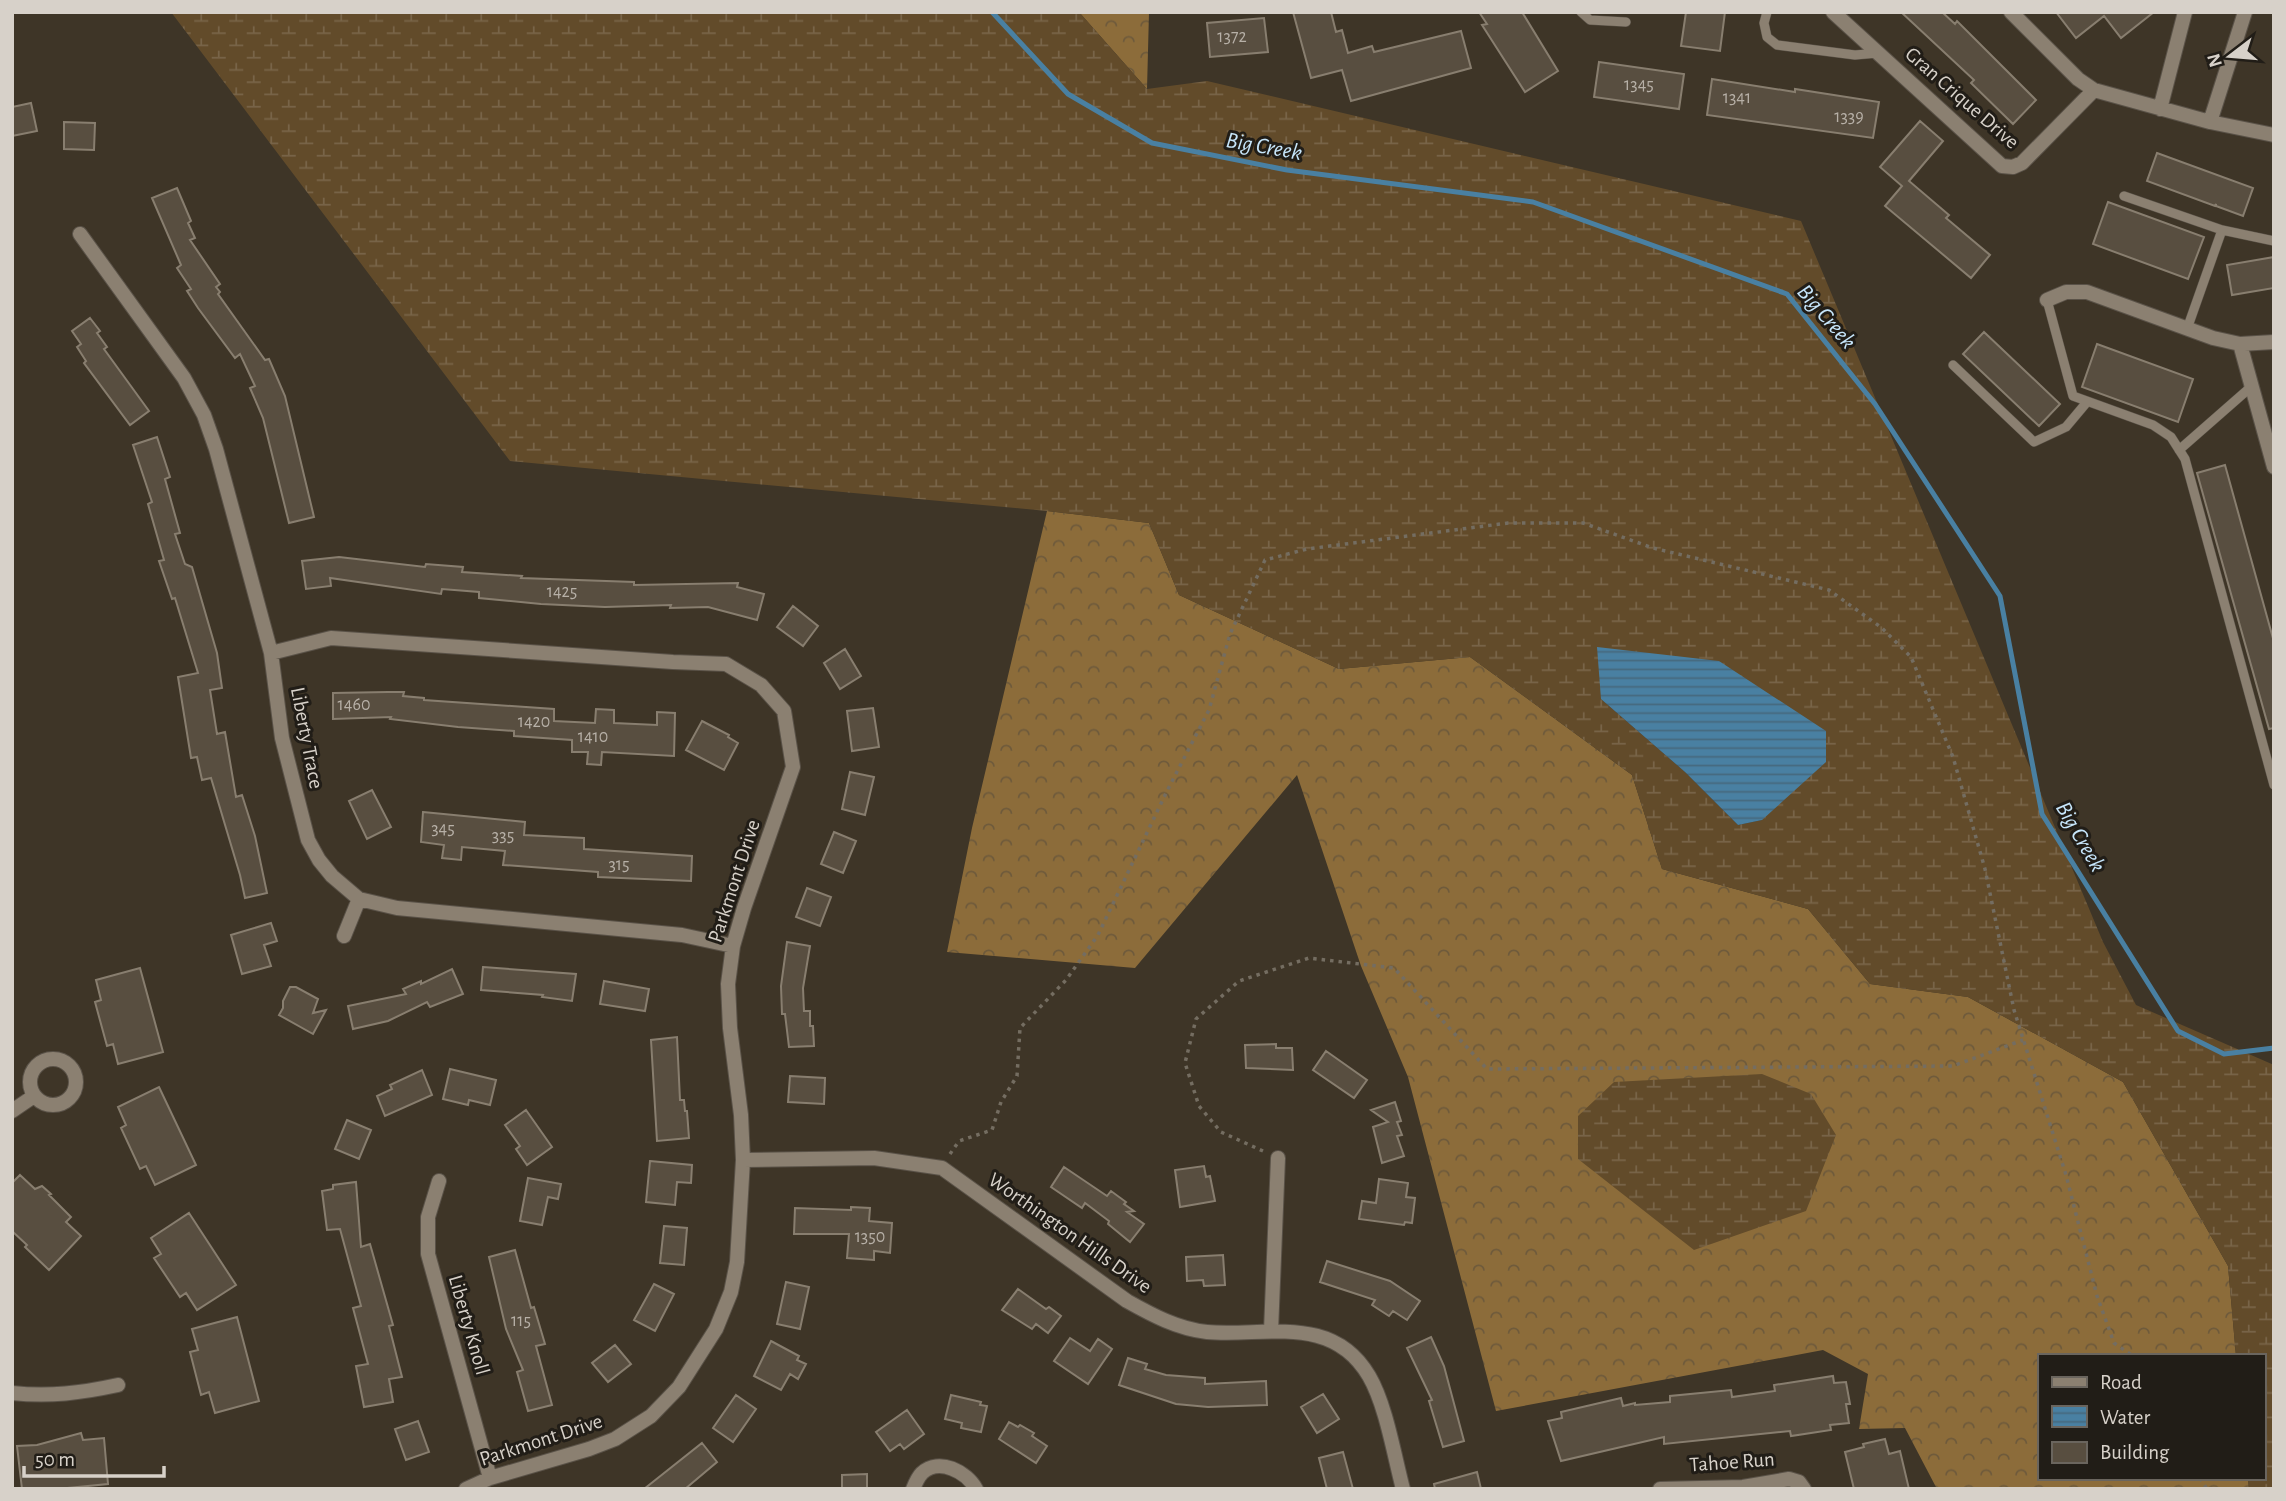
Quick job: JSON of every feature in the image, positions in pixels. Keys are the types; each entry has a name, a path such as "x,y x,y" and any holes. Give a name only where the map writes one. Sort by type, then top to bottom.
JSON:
{"street":[{"name":"Gran Crique Drive","path":"1833,12 2002,166 2013,167 2022,163 2094,90"},
{"path":"2011,12 2078,79 2094,90 2210,122 2274,135"},
{"path":"2160,109 2185,12"},
{"path":"2210,122 2245,12"},
{"name":"Liberty Trace","path":"80,234 184,378 204,415 216,449 271,653 282,738 308,840 332,876 359,899 397,908 682,936 733,947"},
{"path":"2047,300 2066,292 2087,292 2213,338 2240,344 2274,342"},
{"path":"2240,344 2274,467"},
{"name":"Parkmont Drive","path":"271,653 331,638 726,664 761,685 784,711 793,767 744,908 733,947 728,984 743,1160 737,1262 731,1293 716,1329 678,1387 651,1416 615,1439 490,1478 466,1489"},
{"path":"344,936 359,899"},
{"path":"12,1111 34,1096"},
{"name":"Worthington Hills Drive","path":"743,1160 874,1158 942,1168 1128,1301 1152,1315 1177,1325 1207,1332 1299,1331 1327,1339 1350,1353 1368,1375 1379,1398 1403,1489"},
{"path":"1271,1331 1278,1158"},
{"name":"Liberty Knoll","path":"439,1181 428,1217 428,1254 490,1478"},
{"path":"12,1393 36,1396 75,1394 118,1385"},
{"path":"913,1489 922,1473 936,1467 951,1468 965,1474 976,1489"},
{"name":"Tahoe Run","path":"1660,1489 1743,1487 1789,1479 1799,1482 1804,1489"}],"lane":[{"path":"1581,12 1590,20 1626,22"},
{"path":"1767,12 1764,23 1767,37 1777,45 1855,55 1878,53"},
{"path":"2124,196 2222,230 2274,241"},
{"path":"2187,329 2222,230"},
{"path":"2047,300 2073,396 2153,425 2171,437 2185,459 2274,785"},
{"path":"1953,365 2034,442 2066,426 2087,402"},
{"path":"2179,450 2252,386"}],"path":[{"path":"942,1168 959,1141 992,1130 1001,1102 1017,1076 1020,1028 1066,979 1098,935 1209,710 1230,634 1265,560 1307,549 1508,523 1583,523 1653,548 1829,590 1882,628 1912,657 1953,757 1985,869 2014,1010 2066,1175 2097,1296 2114,1343 2130,1354"},
{"path":"1278,1158 1221,1132 1199,1106 1185,1063 1196,1019 1239,981 1309,958 1394,968 1488,1069 1953,1066 2023,1040"}],"green space":[{"path":"171,12 1079,12 1147,89 1207,81 1801,221 2103,942 2136,1005 2274,1065 2274,1489 2249,1489 2248,1480 2265,1480 2265,1354 2236,1354 2228,1266 2123,1082 1968,997 1870,984 1808,909 1662,869 1632,775 1470,657 1339,669 1179,595 1149,523 510,461","holes":["1601,699 1762,820 1738,825 1685,772"]},
{"path":"1079,12 1149,12 1147,89"},
{"path":"1047,511 1149,523 1179,595 1339,669 1470,657 1632,775 1662,869 1808,909 1870,984 1968,997 2123,1082 2228,1266 2236,1354 2038,1354 2038,1480 2248,1480 2249,1489 1937,1489 1905,1428 1859,1429 1868,1374 1823,1350 1496,1411 1408,1077 1361,966 1297,775 1135,968 947,952 972,828"},
{"path":"1762,1074 1811,1094 1836,1135 1806,1211 1694,1250 1578,1159 1578,1116 1614,1082"}],"water":[{"path":"1597,647 1719,661 1826,731 1826,762 1762,820 1738,825 1685,772 1601,699"}],"building":[{"path":"1293,12 1331,12 1336,32 1342,30 1348,53 1372,46 1374,52 1461,31 1471,68 1351,101 1342,70 1311,78"},
{"path":"1479,12 1522,12 1558,71 1525,92 1482,25 1487,24"},
{"path":"1686,12 1725,12 1720,51 1681,46"},
{"path":"1901,12 1942,12 1955,24 1957,21 2036,100 2013,124 1971,83 1974,80"},
{"path":"2056,12 2154,12 2121,38 2104,16 2076,38"},
{"path":"1264,18 1268,52 1210,57 1207,23"},
{"path":"1599,62 1684,74 1679,109 1594,97"},
{"path":"1712,79 1879,102 1873,138 1707,115"},
{"path":"31,103 37,131 12,136 12,107"},
{"path":"1920,121 1943,141 1909,181 1949,215 1946,218 1990,255 1971,278 1885,206 1902,186 1880,167"},
{"path":"64,122 95,123 94,150 64,149"},
{"path":"2157,153 2253,188 2243,216 2147,181"},
{"path":"177,188 191,221 188,223 195,238 190,240 220,284 216,287 220,292 218,294 265,360 269,359 285,396 314,517 289,523 263,418 250,388 255,386 240,354 235,358 198,308 187,291 191,289 177,268 181,265 152,198"},
{"path":"2108,202 2204,237 2188,279 2093,244"},
{"path":"2274,257 2274,288 2232,295 2227,265"},
{"path":"90,318 100,331 97,333 107,347 104,349 149,411 130,425 84,363 86,361 77,347 81,344 72,331"},
{"path":"1984,332 2060,404 2039,426 1963,354"},
{"path":"2097,344 2193,379 2178,422 2082,387"},
{"path":"157,437 170,477 165,479 180,533 175,534 185,564 192,567 217,653 222,688 210,690 217,734 225,732 236,797 242,795 255,836 267,893 245,898 211,778 202,780 197,757 191,758 178,677 198,673 175,598 172,599 159,561 164,560 148,504 152,502 133,445"},
{"path":"2225,465 2274,642 2274,728 2269,729 2197,473"},
{"path":"339,557 425,567 426,564 463,567 462,572 522,576 521,578 634,582 634,585 738,583 737,587 764,594 757,620 708,607 541,604 479,598 479,592 442,589 441,594 330,578 331,586 306,589 302,561"},
{"path":"793,606 818,626 803,646 777,627"},
{"path":"845,649 861,676 840,689 824,663"},
{"path":"404,692 403,696 424,700 554,709 554,721 595,723 596,709 614,710 614,723 657,725 657,712 675,713 674,756 602,752 601,765 587,764 588,752 572,752 572,740 514,736 514,731 458,727 390,719 391,717 333,719 333,693"},
{"path":"873,708 879,747 852,751 847,711"},
{"path":"702,721 729,735 728,737 738,743 724,770 686,750"},
{"path":"850,772 874,777 865,815 842,809"},
{"path":"372,790 391,827 367,839 349,801"},
{"path":"423,812 525,822 524,835 584,838 584,849 692,856 691,881 598,877 598,872 503,865 505,851 462,847 461,860 442,858 444,845 421,842"},
{"path":"834,832 856,841 843,873 821,864"},
{"path":"807,888 831,897 820,926 796,917"},
{"path":"271,923 277,941 264,945 271,966 242,974 231,935"},
{"path":"787,942 810,946 803,988 804,1011 810,1011 814,1046 789,1047 785,1014 782,1014 781,986"},
{"path":"483,967 576,974 572,1001 542,997 543,995 481,990"},
{"path":"140,968 163,1052 118,1064 113,1044 107,1046 95,1002 101,1000 96,980"},
{"path":"452,969 463,994 430,1007 427,1002 388,1021 353,1029 348,1006 406,994 403,989 421,981 421,984"},
{"path":"604,981 649,989 645,1011 600,1004"},
{"path":"290,987 296,987 318,999 313,1013 326,1010 313,1034 279,1015"},
{"path":"677,1037 680,1100 684,1100 687,1111 689,1138 657,1141 651,1040"},
{"path":"1276,1044 1276,1048 1292,1048 1293,1070 1246,1068 1245,1045"},
{"path":"1326,1051 1367,1080 1354,1098 1313,1070"},
{"path":"450,1069 496,1080 490,1105 469,1100 468,1105 443,1099"},
{"path":"422,1070 432,1095 385,1116 377,1096 392,1089 390,1085"},
{"path":"790,1076 825,1078 824,1104 788,1102"},
{"path":"159,1087 196,1165 155,1185 146,1166 140,1169 121,1128 126,1125 118,1107"},
{"path":"1395,1102 1401,1121 1397,1122 1402,1135 1397,1136 1404,1156 1382,1163 1373,1127 1388,1122 1371,1110"},
{"path":"526,1110 552,1147 527,1165 516,1149 520,1146 505,1125"},
{"path":"347,1120 371,1130 359,1159 335,1149"},
{"path":"650,1161 692,1165 691,1183 677,1182 675,1205 646,1202"},
{"path":"1204,1166 1206,1177 1210,1176 1215,1201 1180,1207 1175,1170"},
{"path":"1064,1167 1107,1196 1111,1191 1134,1211 1127,1212 1144,1224 1130,1242 1108,1224 1109,1221 1085,1203 1082,1208 1051,1187"},
{"path":"20,1175 35,1189 42,1186 51,1194 49,1195 71,1217 66,1222 81,1236 49,1270 12,1231 12,1183"},
{"path":"528,1178 561,1184 558,1199 548,1197 542,1225 520,1221"},
{"path":"1379,1179 1408,1183 1406,1197 1415,1198 1412,1223 1405,1222 1404,1225 1359,1219 1362,1201 1376,1203"},
{"path":"356,1182 361,1247 370,1244 393,1325 389,1326 402,1377 389,1379 393,1402 364,1407 356,1366 368,1364 353,1308 361,1306 340,1229 327,1230 322,1191 333,1189 333,1185"},
{"path":"851,1207 870,1208 869,1221 892,1223 890,1253 874,1251 874,1260 847,1258 849,1234 794,1234 795,1208 851,1210"},
{"path":"189,1213 236,1285 197,1310 186,1293 180,1297 154,1258 161,1254 151,1238"},
{"path":"664,1226 687,1228 684,1265 660,1263"},
{"path":"515,1250 531,1308 534,1307 545,1344 536,1346 552,1405 528,1411 517,1372 523,1370 506,1329 489,1257"},
{"path":"1223,1255 1225,1285 1204,1286 1203,1280 1187,1281 1186,1257"},
{"path":"1327,1261 1390,1281 1420,1301 1407,1320 1393,1311 1389,1316 1372,1305 1375,1300 1320,1282"},
{"path":"786,1282 809,1287 800,1329 777,1324"},
{"path":"654,1284 674,1294 655,1331 634,1320"},
{"path":"1018,1289 1061,1316 1048,1333 1036,1324 1032,1329 1002,1310"},
{"path":"237,1317 259,1401 215,1413 209,1392 201,1395 190,1352 198,1350 192,1329"},
{"path":"1431,1337 1444,1366 1464,1441 1443,1447 1429,1401 1432,1400 1407,1348"},
{"path":"1070,1338 1090,1351 1098,1339 1112,1349 1088,1384 1054,1361"},
{"path":"771,1341 799,1356 797,1360 806,1364 798,1379 790,1374 781,1390 754,1376"},
{"path":"615,1345 631,1364 608,1382 592,1363"},
{"path":"1128,1358 1147,1364 1145,1369 1166,1375 1205,1378 1205,1384 1266,1381 1267,1405 1208,1407 1176,1404 1119,1385"},
{"path":"1833,1376 1834,1383 1846,1382 1850,1404 1846,1404 1849,1423 1830,1425 1831,1430 1791,1436 1790,1431 1664,1444 1664,1437 1561,1461 1548,1421 1562,1418 1561,1412 1621,1398 1623,1406 1670,1402 1670,1396 1731,1390 1732,1397 1775,1391 1774,1385"},
{"path":"1323,1394 1339,1419 1317,1433 1301,1407"},
{"path":"736,1395 756,1409 733,1442 713,1428"},
{"path":"951,1395 987,1406 981,1432 961,1428 962,1423 945,1419"},
{"path":"907,1410 924,1434 904,1449 900,1444 890,1451 876,1432"},
{"path":"418,1421 429,1452 406,1460 395,1429"},
{"path":"1009,1422 1034,1433 1032,1436 1047,1446 1036,1463 999,1439"},
{"path":"81,1433 83,1440 104,1438 108,1484 22,1489 17,1446 37,1445"},
{"path":"1885,1439 1889,1454 1900,1451 1909,1489 1854,1489 1845,1452"},
{"path":"702,1443 717,1462 685,1489 644,1489"},
{"path":"1343,1452 1353,1489 1327,1489 1319,1458"},
{"path":"1477,1472 1481,1489 1435,1489 1434,1484"},
{"path":"867,1474 867,1489 842,1489 842,1475"}],"waterway":[{"name":"Big Creek","path":"992,12 1068,94 1152,143 1287,170 1533,202 1787,294 1875,404 2000,596 2042,814 2178,1031 2224,1054 2274,1048"}]}
